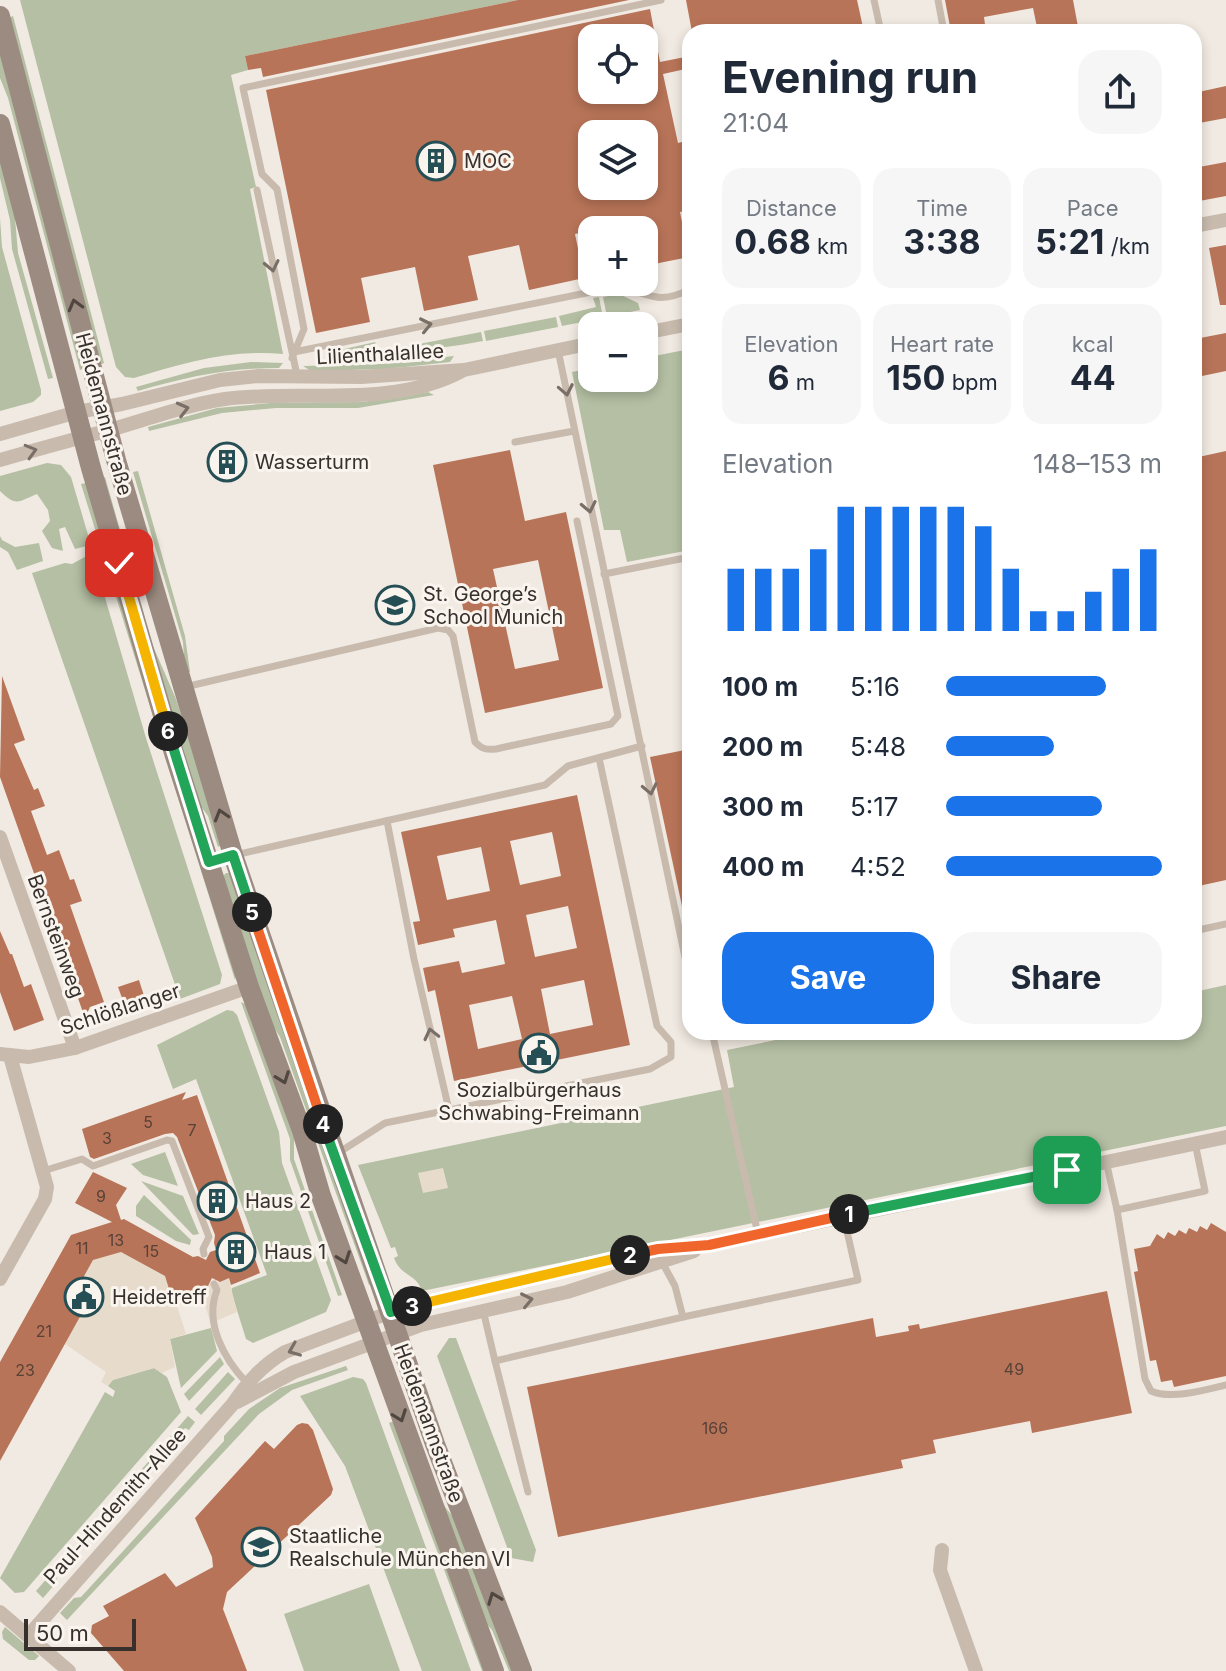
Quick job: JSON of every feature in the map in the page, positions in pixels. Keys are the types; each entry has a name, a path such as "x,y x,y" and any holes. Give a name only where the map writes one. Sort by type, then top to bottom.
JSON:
{"main road":[{"name":"Heidemannstraße","path":"0,16 108,430 233,855 435,1444 522,1671"},
{"name":"Heidemannstraße","path":"0,124 83,436 174,753 249,987 494,1671"},
{"path":"209,862 233,855"}],"street":[{"path":"1202,224 1226,220"},
{"path":"658,330 682,326"},
{"name":"Lilienthalallee","path":"0,434 77,412 220,380 258,376 361,377 464,370 578,346"},
{"name":"Lilienthalallee","path":"0,460 220,400 258,395 367,394 423,387 464,370"},
{"name":"Lilienthalallee","path":"298,377 299,395"},
{"name":"Bernsteinweg","path":"0,837 75,1048"},
{"name":"Schlößlanger","path":"3,1053 29,1057 75,1048 249,987"},
{"path":"0,1279 45,1199 47,1187 3,1053"},
{"path":"709,1245 1226,1137"},
{"name":"Paul-Hindemith-Allee","path":"29,1635 232,1405 247,1383 285,1352 391,1312 658,1249 709,1245"},
{"name":"Paul-Hindemith-Allee","path":"232,1405 294,1372 397,1333 567,1292 709,1245"},
{"path":"942,1550 940,1570 976,1671"},
{"path":"0,1612 69,1671"}],"lane":[{"path":"293,355 304,329 277,189 262,174 243,88 661,0"},
{"path":"874,0 879,24"},
{"path":"938,0 942,24"},
{"path":"257,190 298,377"},
{"path":"293,355 611,288 625,288 659,298 682,293"},
{"path":"558,350 682,942"},
{"path":"515,442 574,431"},
{"path":"577,521 618,716"},
{"path":"581,541 595,538"},
{"path":"604,574 682,559"},
{"path":"604,574 613,581"},
{"path":"183,687 438,628 448,630 453,636 475,742 480,748 496,749 611,724 618,716 634,713"},
{"path":"233,855 545,785 568,766 642,746"},
{"path":"334,1154 385,1123 650,1069 671,1057 671,1042 657,1026 599,758"},
{"path":"387,821 414,959 449,1110"},
{"path":"1202,929 1226,924"},
{"path":"717,1040 758,1234"},
{"path":"43,1171 82,1159 93,1166 167,1140 172,1141 209,1237 204,1254"},
{"path":"1117,1210 1205,1191 1195,1143"},
{"path":"1106,1161 1145,1379 1151,1391 1154,1394 1185,1392 1226,1385"},
{"path":"495,1361 858,1280 844,1215"},
{"path":"662,1262 675,1286 683,1317"},
{"path":"214,1284 217,1290 211,1304 214,1326 229,1365 247,1383"},
{"path":"483,1310 528,1492"}],"green space":[{"path":"20,0 518,0 245,56 248,70 231,75 256,187 250,189 283,354 226,355 134,378 125,377 116,367"},
{"path":"13,16 104,363 99,365 8,18"},
{"path":"0,48 85,368 80,370 8,98 0,78"},
{"path":"0,158 15,218 18,253 53,378 48,379 12,249 10,220 0,178"},
{"path":"0,218 2,247 41,395 33,402 0,411"},
{"path":"623,296 638,303 640,310 606,312 603,297"},
{"path":"599,297 602,312 578,312 578,323 562,326 559,316 596,307 593,298"},
{"path":"556,317 558,327 486,341 484,331"},
{"path":"481,332 483,341 464,344 405,352 327,356 327,353 375,342 378,352"},
{"path":"682,351 682,552 627,562 620,530 604,530 572,372 578,371 578,392 658,392 658,355"},
{"path":"454,356 450,362 386,369 311,371 303,366 382,364"},
{"path":"251,362 283,363 279,368 207,374 138,391 136,387 204,368"},
{"path":"428,392 434,395 358,408 276,408 222,413 149,431 148,427 217,408 271,403 363,402"},
{"path":"47,463 61,465 71,477 91,545 75,549 65,527 59,529 63,551 52,548 42,531 50,521 48,510 37,494 17,502 0,491 0,476"},
{"path":"138,471 185,636 190,672 185,672 183,642 133,472"},
{"path":"105,477 153,646 176,699 222,845 218,847 208,816 197,801 100,479"},
{"path":"86,483 236,975 235,980 81,484"},
{"path":"0,536 15,547 39,543 43,561 17,570 8,552 0,547"},
{"path":"92,553 146,738 222,975 220,984 180,999 32,573 65,563 72,564"},
{"path":"229,873 373,1284 369,1285 280,1037 269,1020 223,876"},
{"path":"1226,985 1226,1126 422,1291 397,1264 395,1247 391,1248 358,1165 734,1087 727,1050 776,1040 1202,1040 1202,990"},
{"path":"241,1002 245,1004 294,1138 294,1159 342,1295 338,1296 290,1160 290,1139"},
{"path":"227,1010 237,1015 279,1132 282,1163 331,1300 326,1312 253,1343 246,1339 231,1291 267,1275 196,1079 173,1089 157,1045"},
{"path":"165,1152 178,1186 143,1175 131,1164"},
{"path":"141,1181 183,1196 199,1234 193,1235"},
{"path":"144,1195 191,1240 190,1245 176,1241 136,1216 136,1206"},
{"path":"211,1328 217,1351 181,1388 170,1339"},
{"path":"449,1338 456,1338 536,1550 533,1562 511,1558 437,1356"},
{"path":"220,1357 224,1364 189,1401 184,1394"},
{"path":"346,1366 348,1370 292,1390 259,1414 67,1620 60,1613 74,1598 81,1597 224,1441 224,1436 249,1409 280,1388"},
{"path":"154,1368 167,1377 181,1412 24,1592 15,1593 0,1578 105,1392 113,1397 115,1391 108,1386 112,1380"},
{"path":"228,1372 235,1379 201,1415 195,1409"},
{"path":"353,1377 366,1383 471,1671 422,1671 345,1466 300,1396"},
{"path":"188,1416 195,1422 189,1430 185,1428 57,1575 56,1583 43,1598 36,1591"},
{"path":"394,1421 487,1671 482,1671 389,1423"},
{"path":"442,1503 453,1517 515,1671 509,1671 492,1630 484,1621"},
{"path":"369,1584 400,1671 304,1671 284,1614"},
{"path":"5,1627 39,1656 29,1660 3,1639"}],"shaded area":[{"path":"443,1168 448,1188 423,1193 418,1173"},
{"path":"121,1252 165,1276 173,1302 201,1294 199,1287 223,1281 228,1275 237,1312 211,1323 202,1297 177,1306 186,1334 170,1339 175,1367 162,1373 154,1368 113,1380 108,1386 101,1382 106,1372 65,1344 81,1277 93,1260"}],"building":[{"path":"518,0 629,0 263,77 261,68 248,70 245,56"},
{"path":"686,0 857,0 862,24 690,24"},
{"path":"945,0 1073,0 1078,24 1036,24 1033,8 984,17 985,24 950,24"},
{"name":"MOC","path":"650,9 653,24 579,24"},
{"name":"MOC","path":"578,24 578,104 658,104 658,51 660,62 682,58 682,70 663,74 678,143 682,142 682,258 658,263 658,216 578,216 578,233 575,234 578,279 529,290 519,245 468,256 478,300 424,311 415,267 361,278 370,322 316,333 266,90"},
{"path":"1226,86 1226,118 1202,122 1202,91"},
{"path":"1226,162 1226,196 1202,200 1202,166"},
{"path":"1226,245 1226,305 1220,305 1209,248"},
{"path":"1226,333 1226,371 1202,376 1202,338"},
{"name":"Wasserturm","path":"237,447 242,473 217,477 212,452"},
{"path":"510,450 525,521 566,512 603,688 485,713 433,465","holes":["538,560 559,660 515,669 493,569"]},
{"path":"1226,451 1226,880 1202,885 1202,456"},
{"path":"2,676 25,740 14,744 34,790 38,788 45,806 31,811 47,855 59,850 82,901 70,905 104,1002 90,1007 85,1018 0,777"},
{"path":"682,751 682,906 650,757"},
{"path":"577,795 630,1045 454,1081 435,990 428,992 423,968 459,961 462,973 505,964 496,920 453,929 455,937 418,945 413,922 420,921 401,832","holes":["552,832 561,876 520,885 510,841","481,847 490,891 447,900 437,856","568,906 577,948 535,957 526,915","584,980 593,1025 550,1034 541,989","512,996 522,1039 478,1049 469,1005"]},
{"path":"0,931 24,987 31,984 44,1020 14,1031 0,992"},
{"path":"139,980 145,999 125,1006 118,987"},
{"path":"186,1092 182,1100 197,1095 260,1273 231,1285 229,1278 220,1282 212,1278 208,1286 200,1289 201,1293 173,1302 165,1276 121,1252 93,1260 83,1278 97,1286 0,1461 0,1362 71,1235 112,1222 75,1203 93,1172 127,1188 116,1205 121,1220 193,1257 206,1260 210,1252 216,1250 215,1235 173,1133 94,1159 90,1157 82,1129"},
{"path":"1211,1223 1226,1232 1226,1376 1174,1387 1172,1380 1161,1382 1156,1360 1150,1361 1134,1272 1138,1271 1134,1249 1150,1246 1157,1234 1164,1239 1168,1232 1175,1236 1179,1230 1186,1234 1189,1228 1197,1232 1200,1226 1207,1230"},
{"path":"1107,1291 1132,1413 1032,1433 1030,1421 933,1440 936,1453 901,1460 903,1468 558,1537 527,1387 873,1318 876,1337 909,1331 908,1326 919,1324 920,1329"},
{"path":"302,1423 313,1430 333,1489 331,1495 227,1592 223,1609 247,1671 124,1671 91,1633 92,1625 109,1616 103,1606 165,1573 176,1587 213,1567 212,1557 195,1518 265,1441 274,1449"}],"place":[{"name":"MOC","path":"436,161"},
{"name":"Wasserturm","path":"227,462"},
{"name":"St. George’s School Munich","path":"395,605"},
{"name":"Sozialbürgerhaus Schwabing-Freimann","path":"539,1053"},
{"name":"Haus 2","path":"217,1201"},
{"name":"Haus 1","path":"236,1252"},
{"name":"Heidetreff","path":"84,1297"},
{"name":"Staatliche Realschule München VI","path":"261,1547"}],"route":[{"path":"119,563 209,862 233,855 391,1312 658,1249 709,1245 1067,1170"}]}
